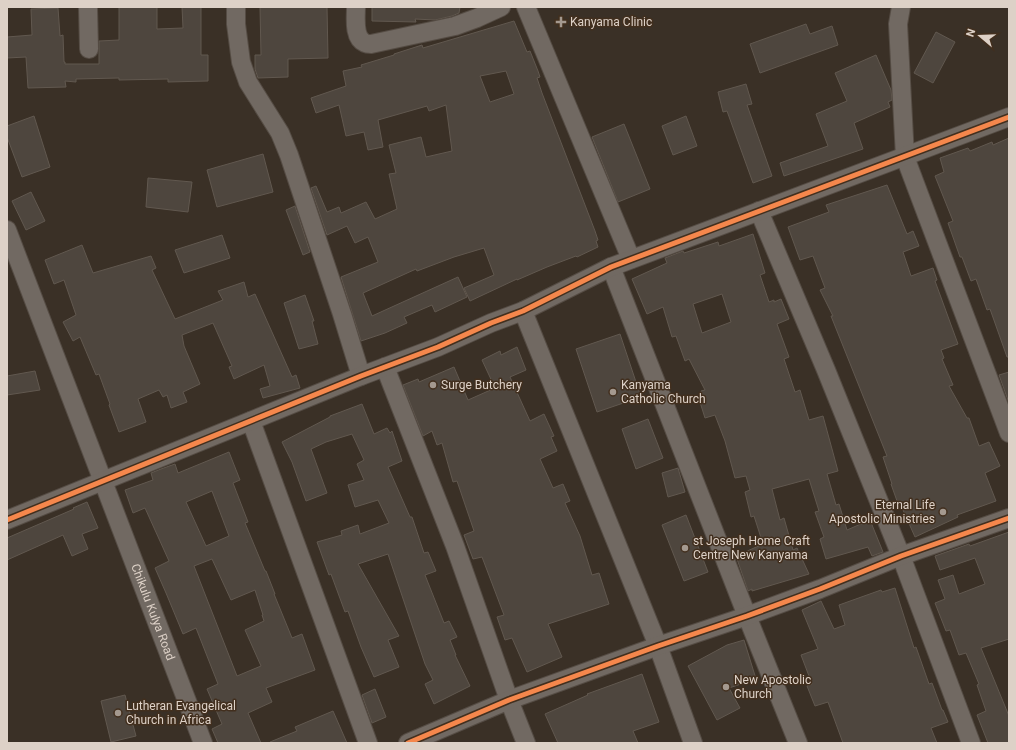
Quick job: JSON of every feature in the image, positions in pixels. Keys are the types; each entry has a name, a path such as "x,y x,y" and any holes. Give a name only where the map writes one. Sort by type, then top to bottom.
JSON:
{"street":[{"path":"88,7 88,49"},
{"path":"236,7 236,24 242,62 248,82 280,133 342,314 361,376"},
{"path":"356,7 357,32 359,38 364,43 371,44 455,26 501,7"},
{"path":"526,7 631,259"},
{"path":"901,7 898,24 905,157 1009,433"},
{"path":"7,520 361,376 438,347 491,323 523,311 631,259 1009,117"},
{"path":"759,211 826,370 901,556 971,743"},
{"name":"Chikulu Kulya Road","path":"7,230 203,743"},
{"path":"612,267 798,743"},
{"path":"523,311 658,646 693,743"},
{"path":"385,367 455,546 509,700 526,743"},
{"path":"251,421 368,743"},
{"path":"408,743 509,700 658,646 820,590 901,556 1009,518"}],"building":[{"path":"119,7 157,7 157,29 183,28 182,7 201,7 201,55 208,55 208,81 168,82 168,79 119,80 119,78 76,79 76,82 65,81 66,87 28,88 26,57 7,58 7,37 32,35 31,9 58,8 60,36 63,35 65,64 99,64 99,41 119,40"},
{"path":"260,7 327,7 328,58 288,59 288,77 258,78 255,69 255,55 261,55"},
{"path":"372,7 460,7 459,13 452,16 435,20 415,19 416,22 372,21"},
{"path":"514,21 527,52 530,51 538,71 540,77 537,78 542,93 595,231 598,240 596,241 598,247 577,257 576,256 517,279 470,301 464,288 494,275 484,248 454,257 417,271 416,269 363,293 372,316 458,277 467,297 435,312 432,305 404,317 407,323 385,333 361,341 341,277 378,262 368,237 355,243 347,226 327,235 311,188 316,186 327,212 339,207 341,213 366,202 375,219 397,209 389,174 396,173 389,145 421,137 426,157 452,151 446,105 429,111 427,106 378,120 383,147 368,150 364,132 346,136 339,105 316,113 311,98 346,86 343,71 362,67 361,65 422,45 423,48","holes":["506,71 514,94 490,102 480,76"]},
{"path":"806,24 810,34 832,26 838,45 760,73 750,44"},
{"path":"936,32 955,42 933,83 914,73"},
{"path":"876,55 891,90 892,100 888,102 890,107 854,123 863,149 784,176 780,163 828,146 816,114 847,101 835,73"},
{"path":"746,84 752,104 747,105 772,176 753,183 727,111 723,112 718,92"},
{"path":"34,116 50,167 22,177 7,137 7,126"},
{"path":"686,116 697,146 673,155 662,126"},
{"path":"624,124 650,189 618,202 592,137"},
{"path":"1009,138 1009,357 1007,357 990,309 987,310 976,279 971,281 962,257 960,257 948,223 953,221 935,176 944,172 940,158 968,148 970,151 992,142 993,145"},
{"path":"263,154 273,192 217,207 207,170"},
{"path":"148,178 192,182 188,212 146,207"},
{"path":"887,185 907,234 913,231 919,246 903,252 911,276 933,268 937,280 935,281 958,344 941,350 944,358 942,359 953,385 949,386 967,418 969,418 979,446 989,442 1000,466 985,473 996,501 957,515 958,517 915,537 899,501 897,501 883,457 887,456 831,316 833,316 820,290 825,288 813,256 800,260 788,227 829,212 826,205"},
{"path":"31,192 45,221 26,230 12,201"},
{"path":"295,206 310,252 303,255 286,210"},
{"path":"753,234 765,273 760,275 769,302 774,300 774,302 781,299 789,319 777,324 789,357 784,359 795,392 800,390 809,420 823,416 838,471 827,474 836,505 839,504 847,530 870,520 883,552 872,556 868,547 826,559 820,539 824,537 815,512 819,511 809,479 772,489 780,520 784,518 793,550 797,548 809,574 748,591 736,556 763,544 754,516 751,517 745,492 750,490 746,476 735,478 725,441 715,415 705,418 699,399 703,397 701,391 705,390 689,359 685,361 676,336 672,337 663,307 647,314 632,279 667,263 665,258 683,251 684,253 718,242 719,246","holes":["722,294 731,322 702,333 693,304"]},
{"path":"222,235 230,258 184,273 175,250"},
{"path":"82,245 93,273 151,256 156,268 152,270 175,319 223,300 218,291 244,282 248,297 255,294 292,377 296,375 300,388 263,398 260,389 270,386 264,365 234,379 229,367 232,366 213,323 182,335 184,346 200,384 183,392 187,402 171,408 167,395 163,397 159,390 138,399 146,422 119,432 99,374 96,375 80,337 73,341 63,322 76,315 64,280 54,284 45,260"},
{"path":"305,295 314,321 312,321 318,344 299,349 284,303"},
{"name":"Kanyama Catholic Church","path":"620,334 641,397 597,412 576,349"},
{"path":"517,347 526,370 510,377 530,421 544,414 554,436 551,437 557,451 540,459 553,488 563,484 570,501 565,503 580,536 592,575 599,573 609,604 548,624 562,657 527,672 512,638 505,640 497,617 504,615 482,557 473,559 464,535 474,531 457,481 453,482 442,443 437,445 432,431 423,436 403,385 418,379 419,382 454,367 468,400 495,388 482,360 500,351 501,355"},
{"path":"35,371 40,390 7,395 7,376"},
{"path":"1009,372 1009,403 999,375"},
{"path":"362,404 374,434 387,428 390,433 392,431 402,461 388,467 410,517 412,517 424,553 428,552 436,571 425,575 444,623 449,621 457,637 450,640 455,655 470,686 434,704 425,684 433,680 425,664 388,554 358,564 399,636 388,640 399,667 374,677 348,611 345,612 331,574 329,575 317,542 342,535 341,531 358,525 360,534 389,523 378,500 355,507 348,485 364,480 357,464 364,460 352,434 326,442 311,449 327,493 306,501 292,462 282,442 330,416"},
{"path":"648,419 663,458 636,469 622,429"},
{"path":"229,452 240,480 233,483 248,522 245,523 266,571 292,638 302,634 315,670 266,688 272,702 248,713 261,743 218,743 212,729 222,724 207,689 218,684 196,628 183,634 155,568 169,561 145,508 133,513 125,490 153,480 151,473 175,464 178,473","holes":["212,491 229,536 206,546 186,502","212,559 231,600 255,590 263,615 264,621 245,630 261,666 237,676 194,566"]},
{"path":"678,468 685,492 668,497 662,473"},
{"path":"87,502 98,528 82,534 88,549 72,556 63,535 7,560 7,538"},
{"name":"st Joseph Home Craft Centre New Kanyama","path":"686,515 708,572 684,581 662,525"},
{"path":"1009,532 1009,639 981,648 1009,716 1009,743 988,743 977,715 986,711 977,685 979,684 966,653 959,655 950,630 946,631 935,603 945,599 938,580 953,575 959,594 985,584 975,558 940,570 935,556 969,544 970,546"},
{"path":"895,588 914,648 916,647 929,684 932,683 948,722 931,728 937,743 843,743 828,702 815,706 807,686 812,684 801,655 818,649 802,610 821,601 834,629 845,625 839,605 881,590 882,592"},
{"path":"744,640 756,679 729,688 740,708 717,720 688,666 727,645"},
{"path":"642,674 659,722 633,731 638,743 558,743 545,714 588,695 587,694"},
{"path":"375,689 386,717 372,723 362,695"},
{"path":"125,695 136,736 111,742 101,701"},
{"path":"333,711 347,743 270,743 297,731 295,727"}],"cycle path":[{"path":"7,520 361,376 438,347 491,323 523,311 611,267 1009,117"},
{"path":"408,743 509,700 658,646 747,616 820,589 901,556 1009,518"}],"place":[{"name":"Kanyama Clinic","path":"561,22"},
{"name":"Surge Butchery","path":"433,385"},
{"name":"Kanyama Catholic Church","path":"613,392"},
{"name":"Eternal Life Apostolic Ministries","path":"943,512"},
{"name":"st Joseph Home Craft Centre New Kanyama","path":"685,548"},
{"name":"New Apostolic Church","path":"726,687"},
{"name":"Lutheran Evangelical Church in Africa","path":"118,713"}]}
